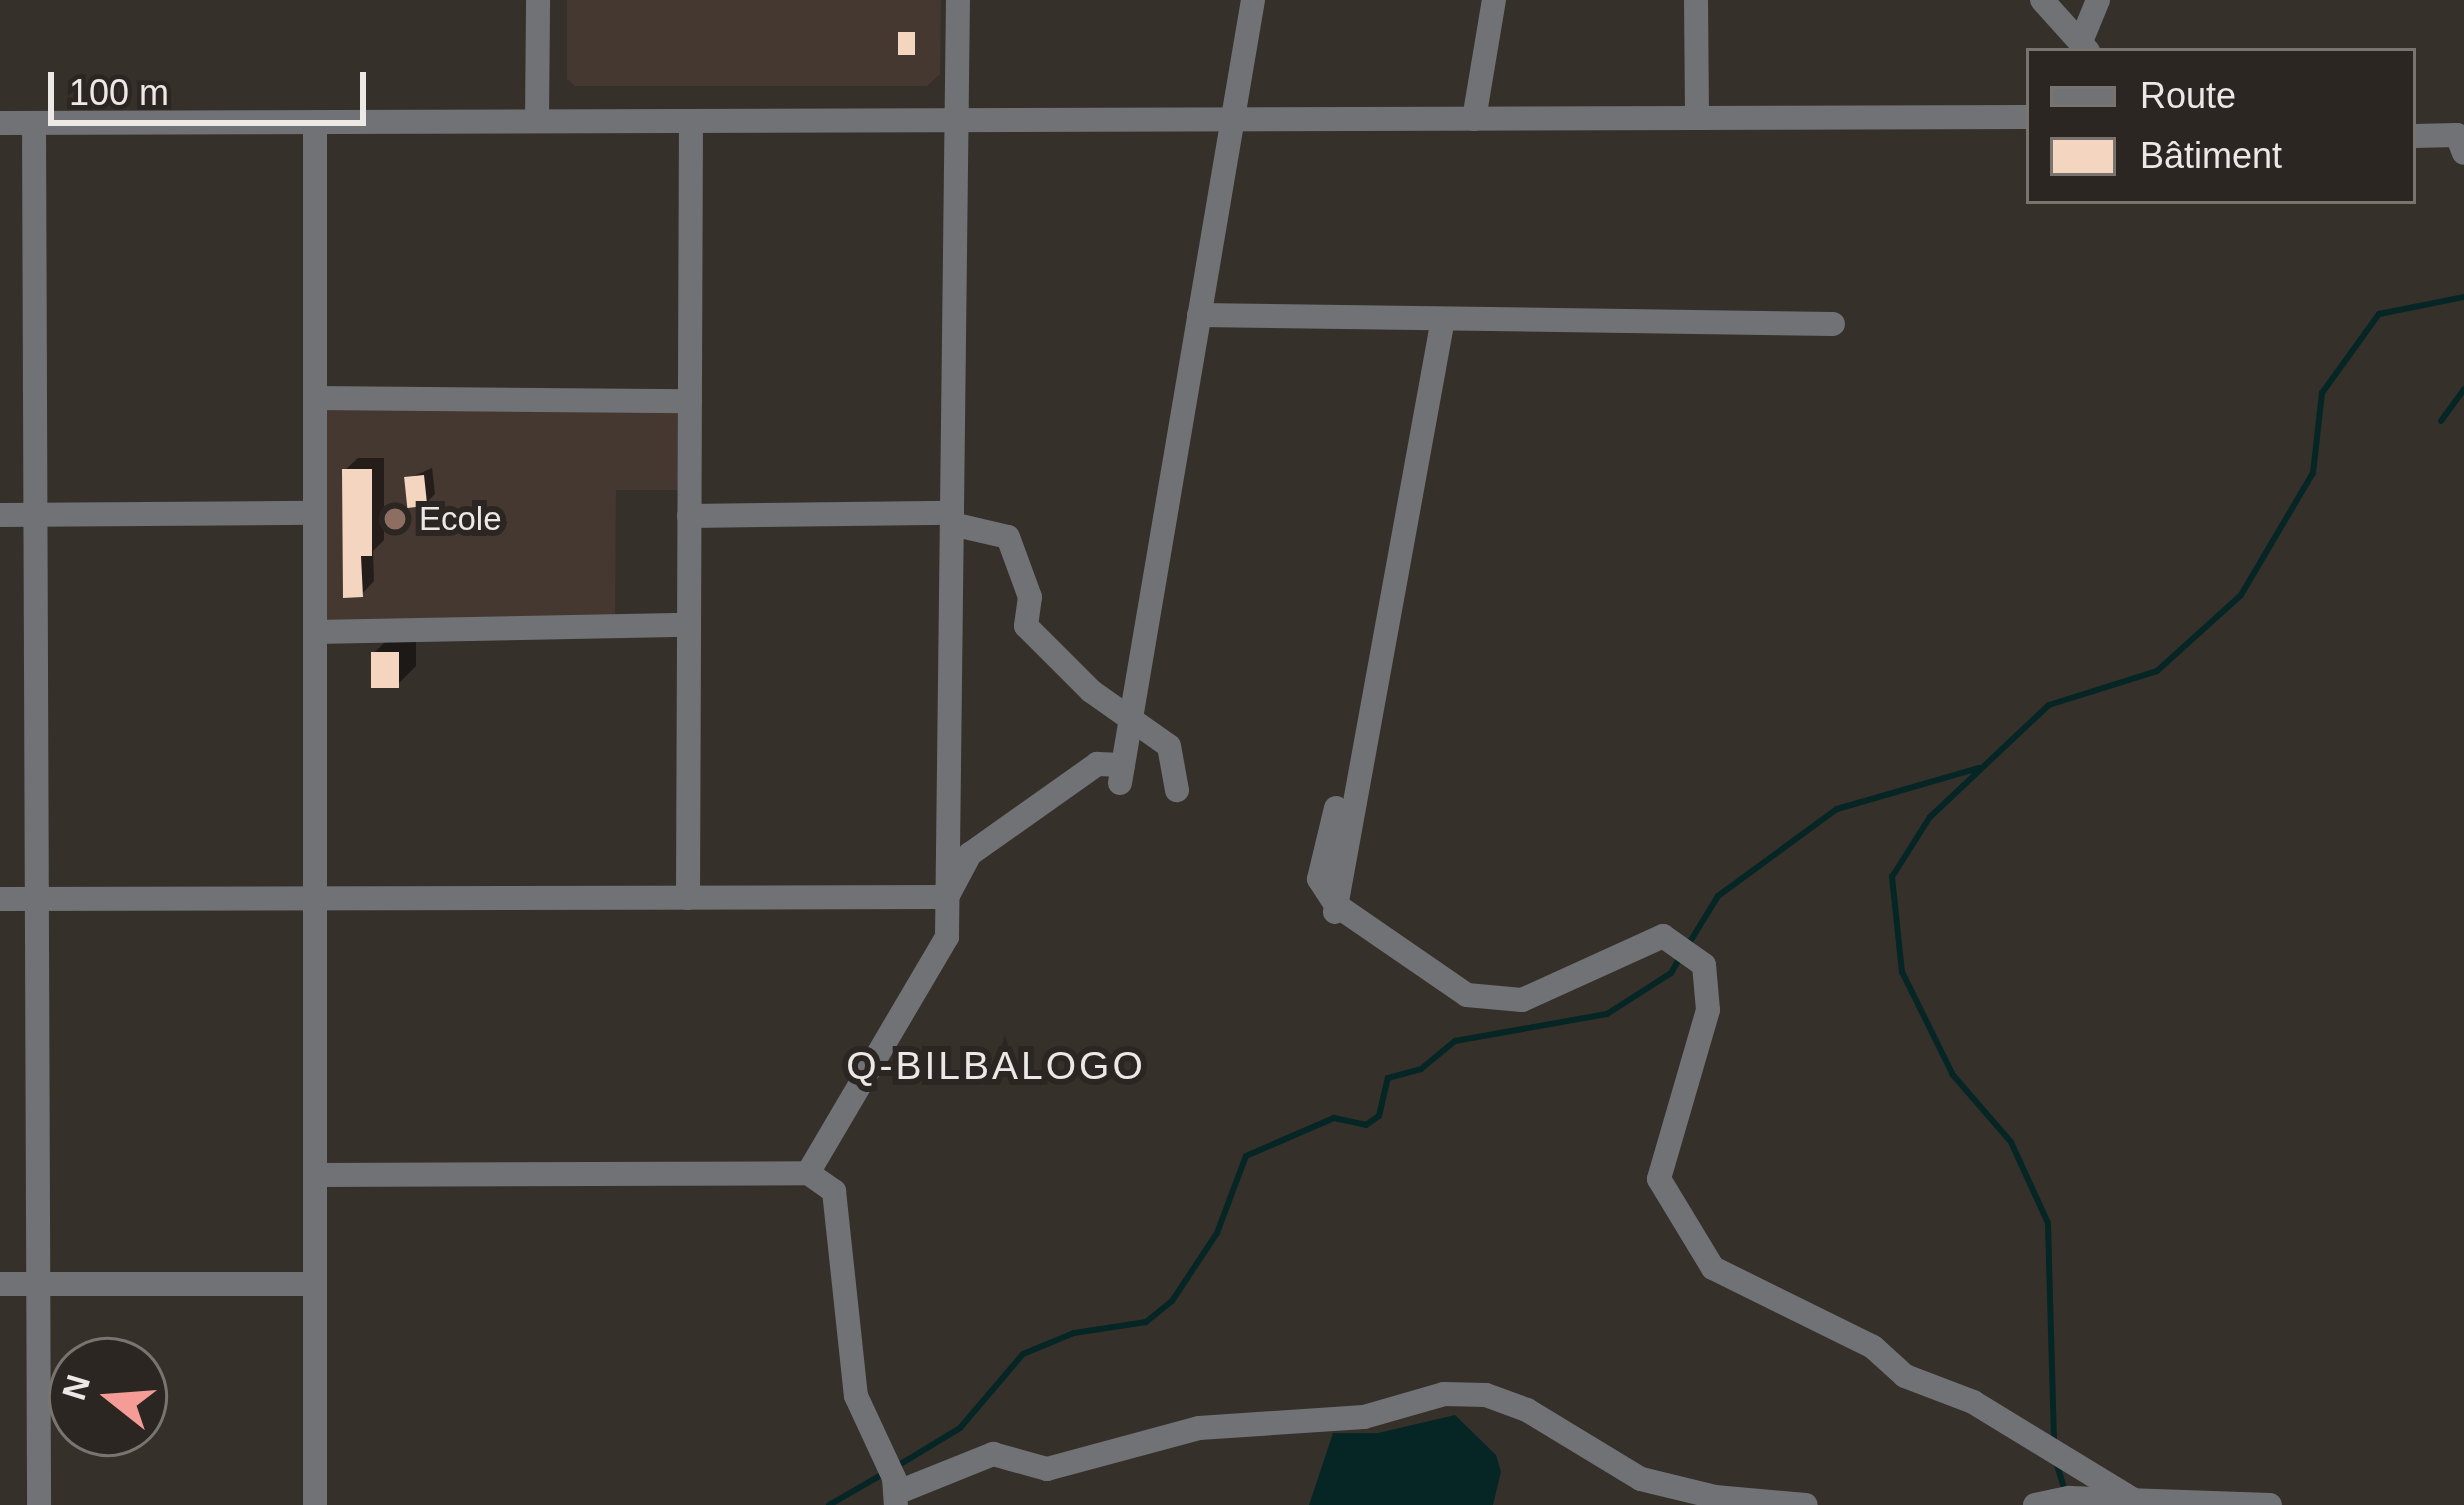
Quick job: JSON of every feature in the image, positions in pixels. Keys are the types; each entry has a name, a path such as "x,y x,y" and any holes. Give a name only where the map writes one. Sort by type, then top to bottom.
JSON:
{"street":[{"path":"537,122 538,0"},
{"path":"808,1173 947,937 958,0"},
{"path":"947,897 970,854 1097,764 1122,774 1253,0"},
{"path":"1474,119 1493,0"},
{"path":"1696,0 1697,118"},
{"path":"2042,0 2085,45"},
{"path":"2085,45 2098,0"},
{"path":"0,123 2026,117"},
{"path":"688,898 691,121"},
{"path":"315,122 315,1505"},
{"path":"34,123 39,1505"},
{"path":"2416,136 2458,135 2464,153"},
{"path":"1199,315 1833,324"},
{"path":"1335,911 1443,319"},
{"path":"315,398 690,401"},
{"path":"0,515 315,513"},
{"path":"689,517 952,519 1007,537 1030,596 1026,626 1091,692 1169,746 1177,790"},
{"path":"315,632 689,625"},
{"path":"1336,808 1319,879 1335,911 1467,995 1522,1000 1663,936 1704,964 1708,1010 1659,1179 1713,1268 1873,1347 1905,1376 1973,1402 2130,1498"},
{"path":"0,899 947,897"},
{"path":"315,1174 808,1173 834,1191 856,1396 891,1483 993,1454 1047,1469 1198,1428 1364,1418 1444,1394 1486,1394 1527,1410 1641,1479 1715,1497 1806,1505"},
{"path":"0,1284 315,1284"},
{"path":"2035,1505 2130,1498 2270,1505"}],"shaded area":[{"path":"567,0 941,0 940,74 927,86 575,86 567,79"},
{"path":"315,398 690,401 690,490 616,490 615,626 315,632"}],"water":[{"path":"1455,1415 1496,1455 1501,1472 1493,1505 1309,1505 1333,1433 1378,1433"}],"building":[{"path":"898,32 915,32 915,55 898,55"},
{"path":"342,469 372,469 372,556 361,556 363,597 343,598"},
{"path":"424,475 427,506 407,508 404,477"},
{"path":"371,652 399,652 399,688 371,688"}],"waterway":[{"path":"2054,1440 2048,1223 2011,1142 1953,1075 1902,972 1892,877 1930,817 2049,705 2157,671 2241,595 2313,473 2322,393 2379,314 2464,297"},
{"path":"2441,421 2464,389"},
{"path":"1688,945 1718,896 1837,809 1979,768"},
{"path":"894,1468 960,1428 1023,1354 1074,1333 1146,1322 1172,1301 1217,1233 1246,1156 1334,1118 1366,1125 1379,1116 1388,1078 1421,1069 1455,1041 1607,1014 1671,973 1681,956"},
{"path":"2057,1465 2065,1492"},
{"path":"829,1505 883,1474"}],"place":[{"name":"Ecole","path":"395,519"}],"district":[{"name":"Q-BILBALOGO","path":"996,1066"}]}
